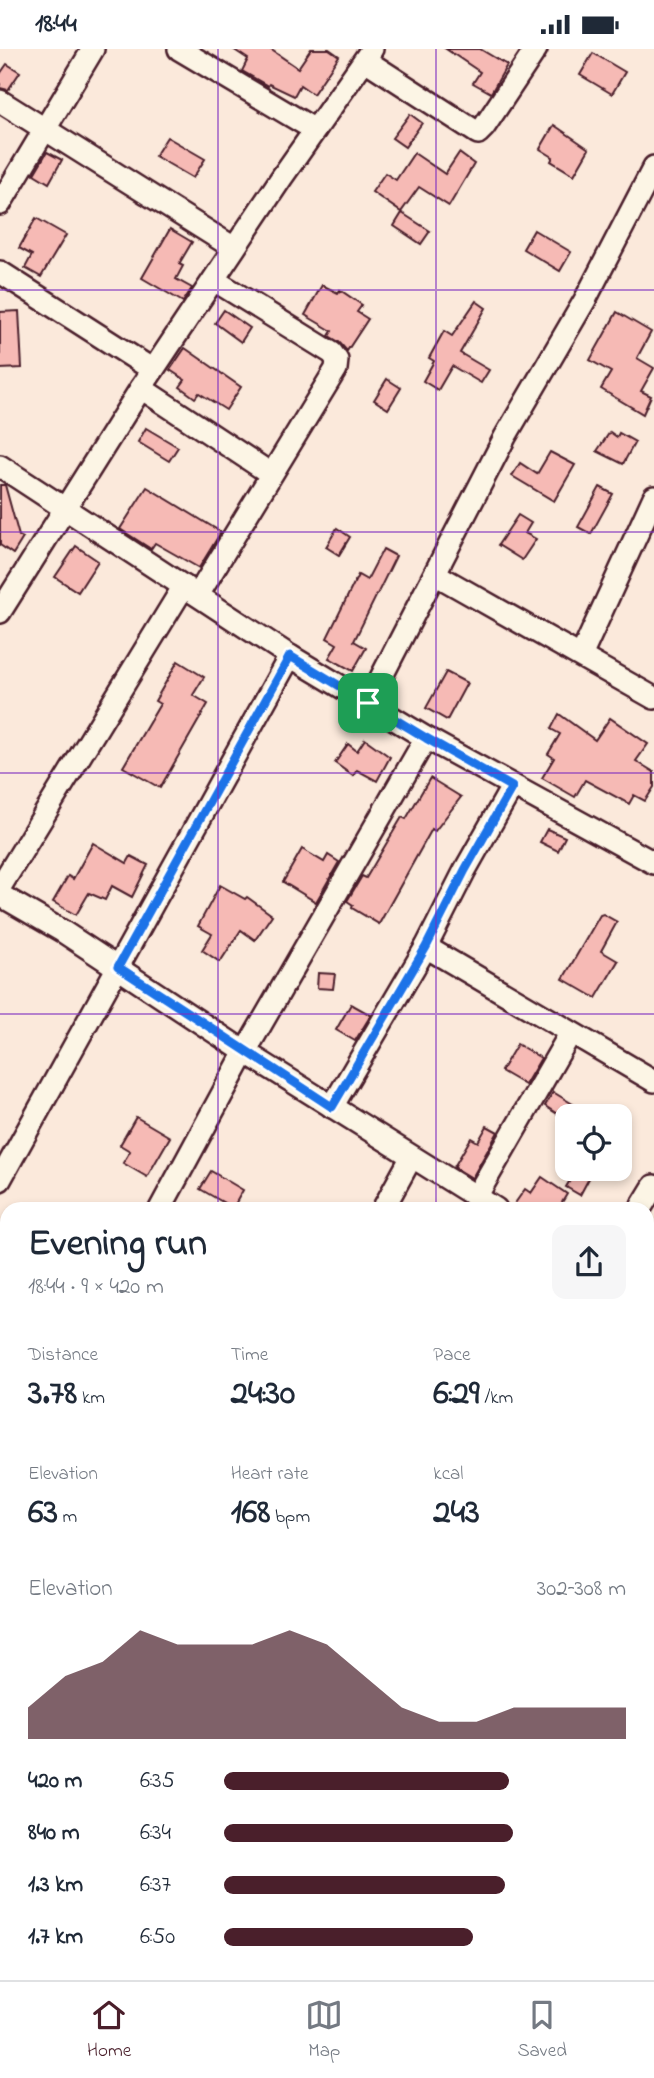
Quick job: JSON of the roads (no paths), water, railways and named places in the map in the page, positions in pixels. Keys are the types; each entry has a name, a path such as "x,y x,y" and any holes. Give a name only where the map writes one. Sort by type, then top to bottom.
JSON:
{"street":[{"path":"0,204 93,49"},
{"path":"178,49 204,55 316,130"},
{"path":"0,612 141,388 234,248 369,55 478,133 536,49"},
{"path":"0,101 234,248"},
{"path":"368,703 505,437 585,300 654,167"},
{"path":"0,272 153,370"},
{"path":"0,887 191,591 271,474 335,369 337,361 332,353 214,280"},
{"path":"141,388 271,474"},
{"path":"0,465 290,656 512,787 654,863"},
{"path":"581,656 654,497"},
{"path":"435,574 654,698"},
{"path":"0,1180 290,656"},
{"path":"164,1202 245,1052 426,738"},
{"path":"332,1107 426,947 465,870 512,787"},
{"path":"0,895 118,967 245,1052 484,1202"},
{"path":"426,947 654,1081"},
{"path":"476,1197 570,1034"},
{"path":"387,1202 411,1158"},
{"path":"644,1202 654,1186"}]}
